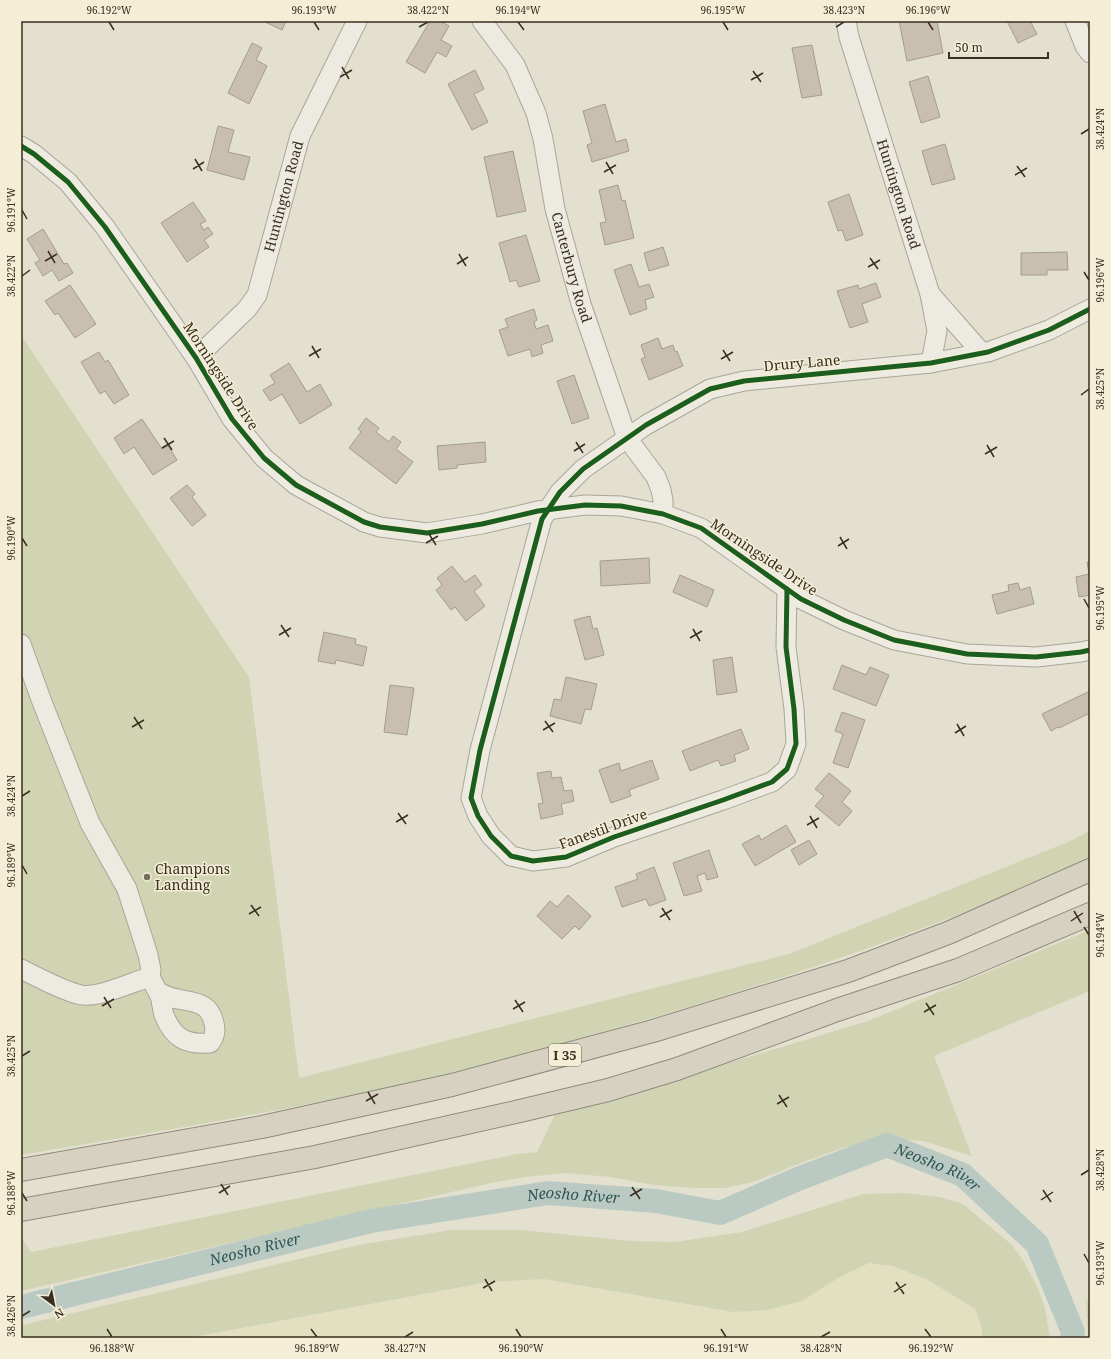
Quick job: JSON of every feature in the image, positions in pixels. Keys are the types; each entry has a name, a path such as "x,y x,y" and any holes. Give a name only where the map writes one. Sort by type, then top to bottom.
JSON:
{"highway":[{"name":"I 35","path":"21,1170 278,1123 452,1085 653,1031 848,971 948,933 1090,870"},
{"path":"21,1210 315,1157 608,1090 677,1069 837,1010 958,970 1090,914"}],"street":[{"name":"Huntington Road","path":"196,358 247,309 257,295 300,136 357,21"},
{"name":"Canterbury Road","path":"482,21 515,64 536,113 543,139 556,209 581,304 627,438 656,477 663,500 663,514"},
{"name":"Huntington Road","path":"846,21 849,37 930,294 981,352"},
{"path":"1075,21 1085,46 1090,53"},
{"name":"Morningside Drive","path":"21,146 34,154 68,182 105,227 196,358 232,419 264,458 296,485 364,522 380,527 427,533 482,524 549,509 584,505 622,506 663,514 702,528 801,598 844,620 894,640 967,654 1036,657 1090,650"},
{"path":"930,294 937,331 931,363"},
{"name":"Drury Lane","path":"549,509 560,492 583,468 646,424 710,389 744,381 931,363 993,350 1049,330 1090,309"},
{"name":"Fanestil Drive","path":"549,509 542,519 480,750 471,798 478,816 491,836 511,856 533,861 566,857 614,837 772,782 788,769 796,744 794,709 786,647 787,589"},
{"path":"21,644 42,702 90,823 127,889 148,955 154,984 82,995 56,986 21,969"}],"shaded area":[{"path":"869,1263 893,1266 928,1280 975,1309 982,1328 982,1338 192,1338 488,1282 544,1279 733,1312 767,1310"}],"green space":[{"name":"Champions Landing","path":"21,335 249,677 299,1078 789,954 1068,842 1090,831 1090,861 911,933 790,975 729,995 488,1064 367,1092 268,1112 21,1155"},
{"path":"1090,930 1090,991 934,1056 972,1156 923,1141 881,1139 845,1147 753,1182 725,1188 696,1188 654,1185 610,1177 566,1173 525,1177 491,1183 21,1291 21,1238 31,1252 517,1154 537,1152 556,1112 629,1093 868,1021"},
{"path":"904,1193 940,1197 963,1204 1012,1245 1023,1260 1038,1288 1045,1308 1050,1338 982,1338 982,1328 975,1309 928,1280 893,1266 869,1263 838,1278 802,1301 767,1310 733,1312 544,1279 488,1282 192,1338 21,1338 21,1326 23,1325 358,1245 451,1230 521,1230 632,1241 674,1242 742,1232 863,1194"},
{"path":"1086,1297 1090,1307 1090,1338 1088,1338"}],"building":[{"path":"263,21 286,21 282,30"},
{"path":"430,21 440,21 449,26 441,40 452,46 446,57 437,52 425,73 406,62"},
{"path":"899,21 937,21 943,53 907,61"},
{"path":"1007,21 1030,21 1037,34 1018,43"},
{"path":"252,43 262,48 256,60 267,66 249,104 228,93"},
{"path":"812,45 822,95 802,98 792,48"},
{"path":"475,70 484,89 474,94 488,122 472,130 448,84"},
{"path":"928,76 940,117 921,123 909,82"},
{"path":"605,104 616,142 626,139 629,151 592,162 587,145 592,143 583,111"},
{"path":"218,126 234,130 228,152 250,157 244,180 207,170"},
{"path":"945,144 955,179 932,185 922,151"},
{"path":"513,151 526,211 497,217 484,157"},
{"path":"618,185 622,201 625,200 634,238 605,245 600,223 606,222 599,190"},
{"path":"849,194 863,235 846,241 842,230 838,231 828,202"},
{"path":"193,202 206,221 200,224 204,230 208,227 213,234 204,240 209,247 187,262 161,223"},
{"path":"43,229 64,264 67,263 73,273 59,281 52,270 43,276 35,263 40,260 27,239"},
{"path":"526,235 540,281 519,287 516,280 510,282 499,243"},
{"path":"663,247 669,265 649,271 644,253"},
{"path":"1067,252 1068,270 1047,270 1047,275 1021,275 1021,253"},
{"path":"631,264 639,287 649,284 654,297 645,300 647,309 630,315 614,270"},
{"path":"876,283 881,297 862,304 868,322 850,328 837,291 858,285 859,289"},
{"path":"70,285 96,324 75,338 58,313 55,315 45,301"},
{"path":"534,309 537,320 534,322 536,329 548,325 553,341 541,345 543,353 532,357 530,349 508,356 499,330 508,327 505,319"},
{"path":"658,338 662,349 673,345 675,352 677,351 683,366 649,380 641,359 645,357 641,345"},
{"path":"99,352 105,362 108,360 129,395 114,404 105,391 100,394 81,362"},
{"path":"289,363 307,392 320,384 332,405 300,424 282,394 270,401 263,390 275,383 270,375"},
{"path":"574,375 589,418 572,424 557,381"},
{"path":"366,418 379,428 376,432 389,442 393,436 401,442 396,449 413,462 396,484 349,448 361,432 358,429"},
{"path":"142,419 162,449 168,446 177,460 153,475 134,447 124,454 114,438"},
{"path":"485,442 486,462 457,465 457,468 439,470 437,446"},
{"path":"187,485 195,494 192,497 206,515 192,526 170,498"},
{"path":"649,558 650,583 601,586 600,561"},
{"path":"1090,561 1090,595 1079,597 1076,577 1089,574 1087,562"},
{"path":"452,566 465,582 475,575 482,585 474,591 485,606 466,621 455,607 451,610 436,590 442,585 437,578"},
{"path":"680,575 714,590 707,607 673,592"},
{"path":"1018,583 1020,590 1030,587 1034,604 997,614 992,595 1009,591 1008,585"},
{"path":"590,616 593,629 597,628 604,655 585,660 574,620"},
{"path":"324,632 356,639 355,644 367,647 363,666 336,660 335,664 318,661"},
{"path":"732,657 737,692 717,695 713,660"},
{"path":"842,665 866,675 870,667 889,675 876,706 833,689"},
{"path":"566,677 597,684 591,710 585,709 581,724 550,716 554,699 561,700"},
{"path":"390,685 414,688 407,735 384,732"},
{"path":"1090,691 1090,713 1051,731 1042,714"},
{"path":"842,712 865,720 848,768 833,763 843,734 835,731"},
{"path":"741,729 749,749 734,755 736,761 721,766 718,760 690,771 682,751"},
{"path":"652,760 659,779 629,790 631,796 611,803 599,770 619,763 621,771"},
{"path":"551,771 552,778 561,777 564,791 572,790 574,801 561,804 563,814 541,819 538,804 543,803 537,773"},
{"path":"829,773 851,791 842,802 852,811 839,826 815,806 824,796 815,789"},
{"path":"786,825 796,842 755,866 742,844 759,835 761,840"},
{"path":"809,840 817,854 799,865 791,850"},
{"path":"709,850 718,877 707,880 705,873 697,876 702,891 684,896 673,863"},
{"path":"654,867 666,900 649,906 646,899 622,907 615,887 638,879 636,874"},
{"path":"568,895 591,916 579,930 575,926 562,939 537,916 550,901 557,907"}],"waterway":[{"name":"Neosho River","path":"21,1307 371,1221 548,1193 656,1201 720,1213 798,1179 887,1145 963,1175 1037,1244 1073,1332 1072,1338"}],"cycle path":[{"path":"21,146 34,154 68,182 105,227 196,358 232,419 264,458 296,485 364,522 380,527 427,533 482,524 538,511 585,505 621,506 663,514 701,528 801,599 844,620 894,640 967,654 1036,657 1090,650"},
{"path":"787,589 786,647 794,709 796,744 787,769 772,782 614,837 566,857 533,861 511,856 491,836 478,816 471,798 480,750 542,519 560,492 583,469 646,425 710,389 744,381 931,363 988,352 1049,330 1090,309"}],"place":[{"name":"Champions Landing","path":"147,877"}]}
